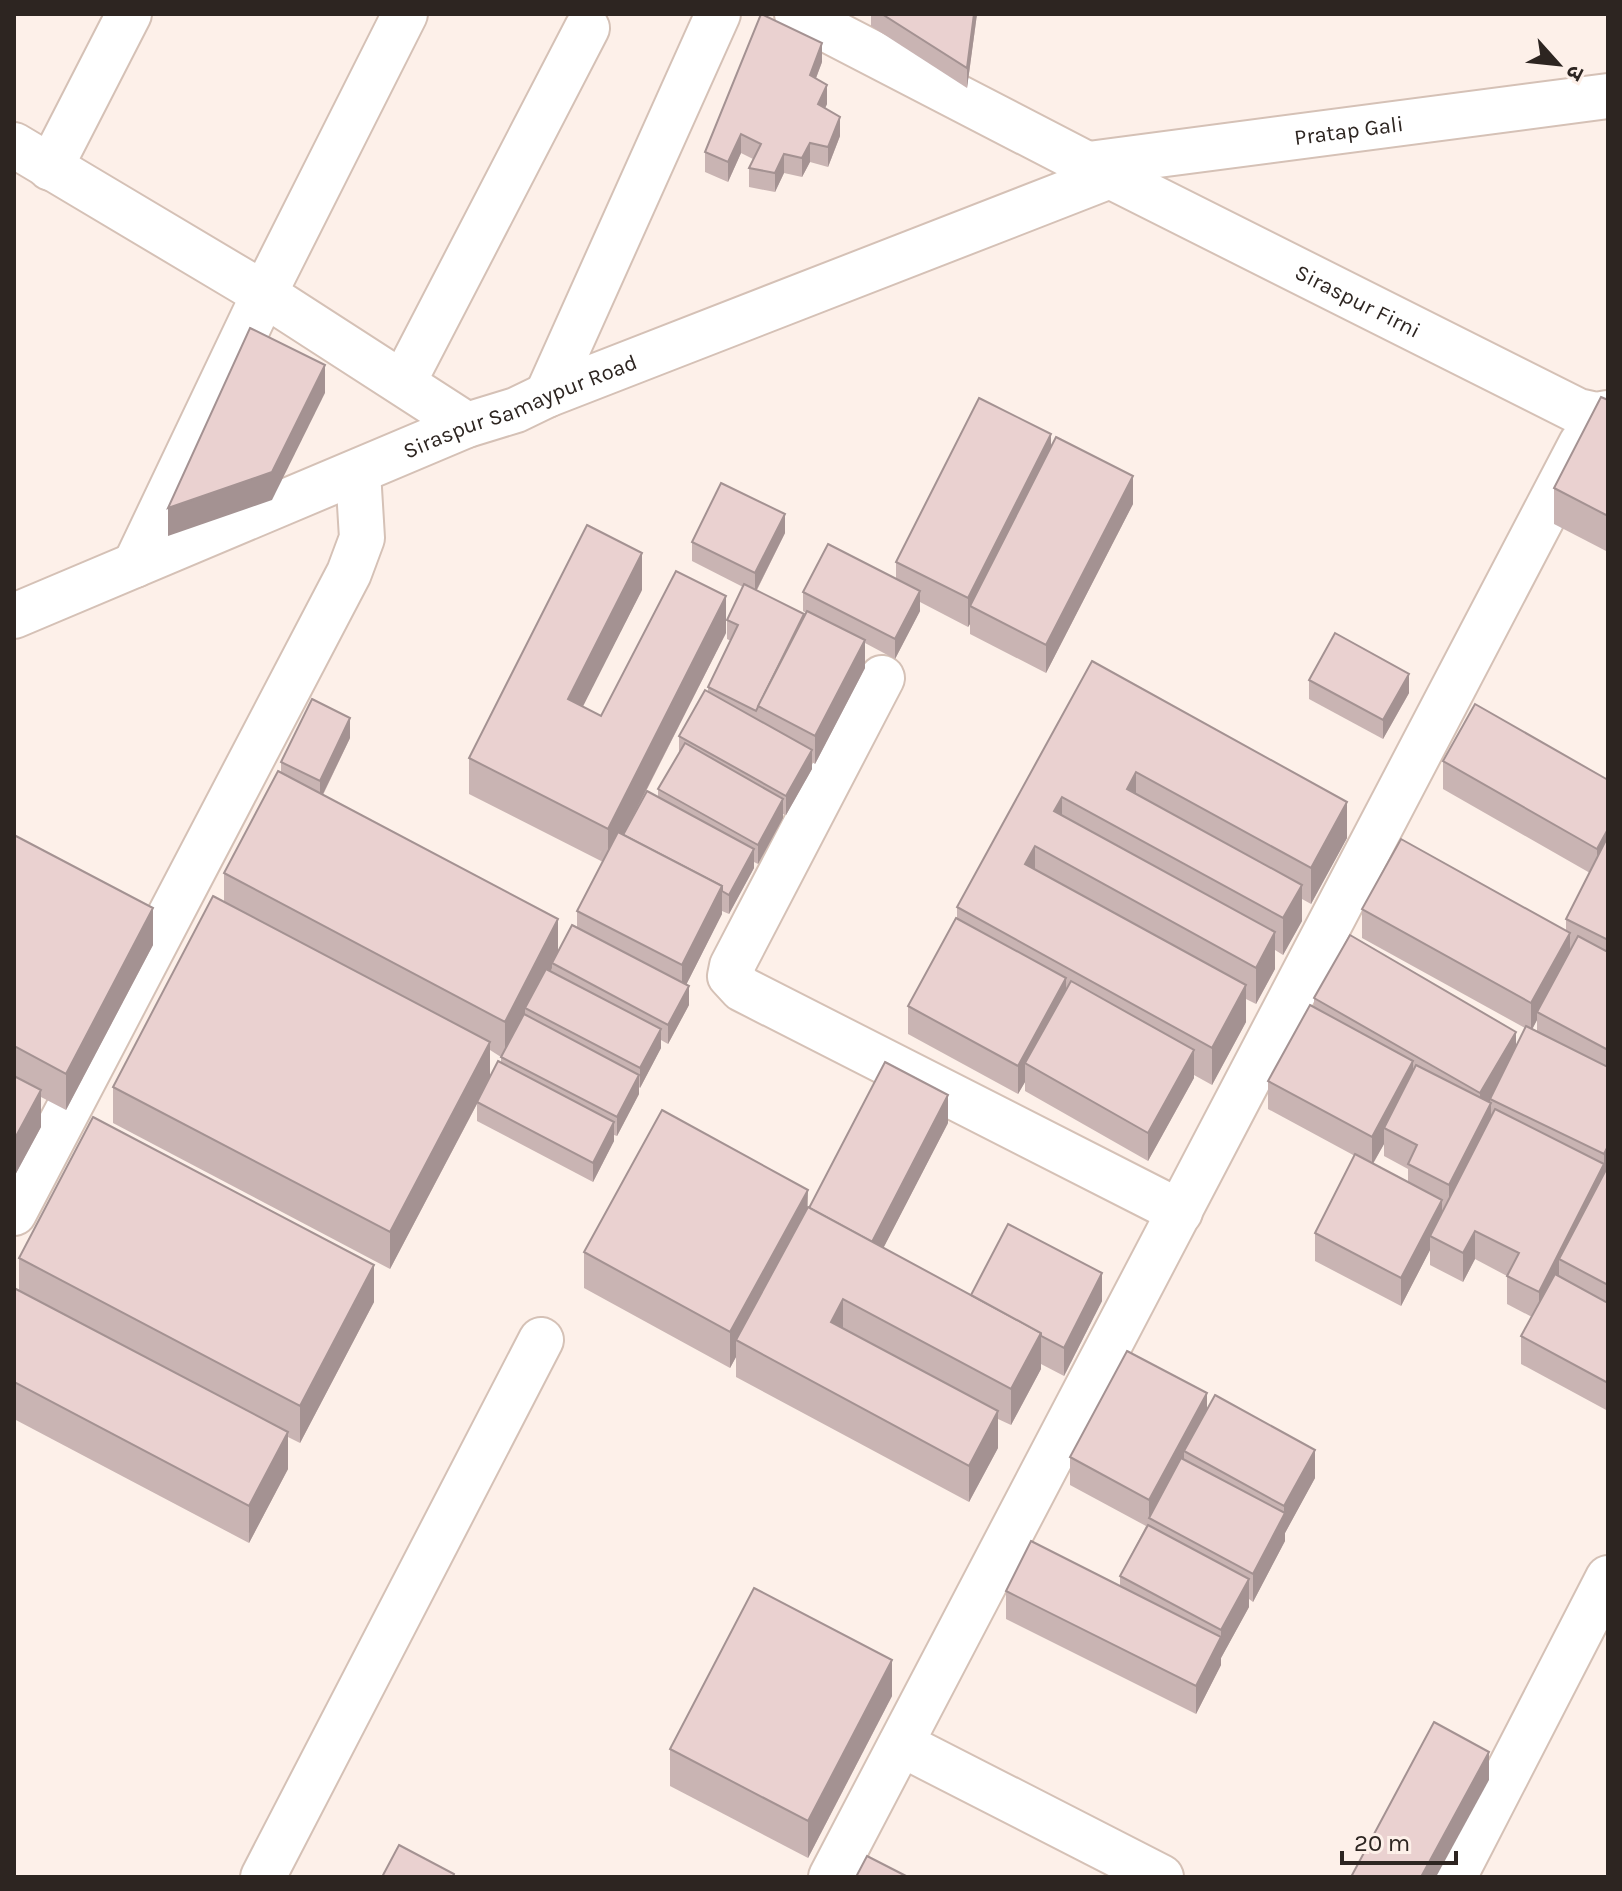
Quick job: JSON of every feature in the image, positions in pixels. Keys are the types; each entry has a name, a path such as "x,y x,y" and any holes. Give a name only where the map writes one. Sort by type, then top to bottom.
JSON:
{"street":[{"path":"129,14 32,156 264,294 467,425"},
{"path":"135,565 264,294 405,14"},
{"path":"547,395 718,14"},
{"name":"Siraspur Firni","path":"797,14 1578,411 1602,414"},
{"path":"403,383 587,28"},
{"name":"Pratap Gali","path":"1099,170 1608,96"},
{"name":"Siraspur Samaypur Road","path":"14,616 467,425 516,410 547,395 1031,206 1099,170"},
{"path":"831,1877 1602,414"},
{"path":"14,1213 349,573 362,538 358,472"},
{"path":"882,678 732,966 730,976 742,989 1180,1212"},
{"path":"263,1877 541,1340"},
{"path":"1454,1877 1608,1578"},
{"path":"901,1744 1161,1877"}],"building":[{"path":"761,14 822,43 810,75 827,85 818,104 840,117 828,147 810,143 802,158 784,154 775,173 749,168 761,144 741,134 728,162 705,152"},
{"path":"882,14 974,14 967,68"},
{"path":"250,328 325,365 272,472 168,508"},
{"path":"1601,397 1608,400 1608,516 1554,488"},
{"path":"979,398 1051,434 968,598 896,562"},
{"path":"1056,437 1133,476 1046,645 970,606"},
{"path":"721,483 785,514 755,573 692,542"},
{"path":"587,525 642,553 568,699 601,716 676,571 726,596 608,829 469,758"},
{"path":"828,544 920,591 895,639 803,592"},
{"path":"744,584 804,614 756,711 708,687 738,625 727,620"},
{"path":"807,611 865,640 815,736 758,706"},
{"path":"1335,633 1409,674 1383,720 1309,680"},
{"path":"1092,661 1347,802 1311,868 1136,772 1127,789 1302,885 1283,918 1062,797 1054,811 1275,932 1256,968 1035,846 1025,864 1246,985 1212,1048 957,907"},
{"path":"705,690 812,750 786,796 679,736"},
{"path":"312,699 350,718 320,781 281,762"},
{"path":"1475,704 1608,780 1608,829 1597,849 1443,761"},
{"path":"685,743 783,799 758,845 658,789"},
{"path":"278,771 558,919 505,1022 224,873"},
{"path":"647,791 754,849 729,895 722,891 722,886 623,835"},
{"path":"618,832 722,886 682,965 577,911"},
{"path":"14,835 153,908 66,1074 14,1046"},
{"path":"1608,836 1608,940 1566,919"},
{"path":"1401,839 1570,933 1531,1003 1362,909"},
{"path":"213,896 490,1042 390,1232 113,1087"},
{"path":"956,918 1066,978 1018,1066 908,1006"},
{"path":"572,925 689,986 668,1025 552,963"},
{"path":"1350,935 1516,1032 1480,1093 1314,998"},
{"path":"1578,936 1608,952 1608,1050 1537,1012"},
{"path":"546,969 661,1029 640,1068 525,1008"},
{"path":"1071,981 1194,1050 1148,1133 1025,1063"},
{"path":"1310,1005 1413,1061 1372,1137 1268,1081"},
{"path":"524,1014 639,1075 617,1117 501,1057"},
{"path":"1526,1026 1608,1067 1608,1146 1604,1154 1490,1099"},
{"path":"498,1061 614,1122 593,1163 477,1102"},
{"path":"885,1062 948,1095 872,1242 809,1208"},
{"path":"1416,1065 1491,1103 1449,1185 1408,1164 1417,1145 1384,1128"},
{"path":"14,1076 41,1090 14,1140"},
{"path":"1495,1109 1604,1164 1539,1292 1507,1276 1519,1253 1475,1231 1463,1253 1430,1236"},
{"path":"662,1110 808,1190 730,1332 584,1252"},
{"path":"93,1117 374,1265 300,1406 19,1258"},
{"path":"1355,1154 1442,1200 1401,1278 1315,1233"},
{"path":"1608,1166 1608,1285 1559,1259"},
{"path":"808,1207 1041,1333 1011,1389 843,1299 831,1322 998,1411 969,1466 736,1340"},
{"path":"1008,1224 1102,1273 1064,1348 971,1295"},
{"path":"1555,1274 1608,1303 1608,1383 1521,1336"},
{"path":"14,1288 288,1432 249,1506 14,1382"},
{"path":"1127,1351 1207,1393 1149,1500 1070,1457"},
{"path":"1215,1395 1315,1450 1284,1506 1184,1451"},
{"path":"1181,1458 1285,1513 1253,1574 1149,1518"},
{"path":"1148,1525 1249,1579 1221,1630 1120,1576"},
{"path":"1031,1541 1221,1637 1196,1686 1006,1591"},
{"path":"754,1588 892,1660 808,1821 670,1749"},
{"path":"1434,1722 1489,1752 1421,1877 1351,1877"},
{"path":"399,1845 454,1874 453,1877 382,1877"},
{"path":"867,1856 908,1877 856,1877"}]}
